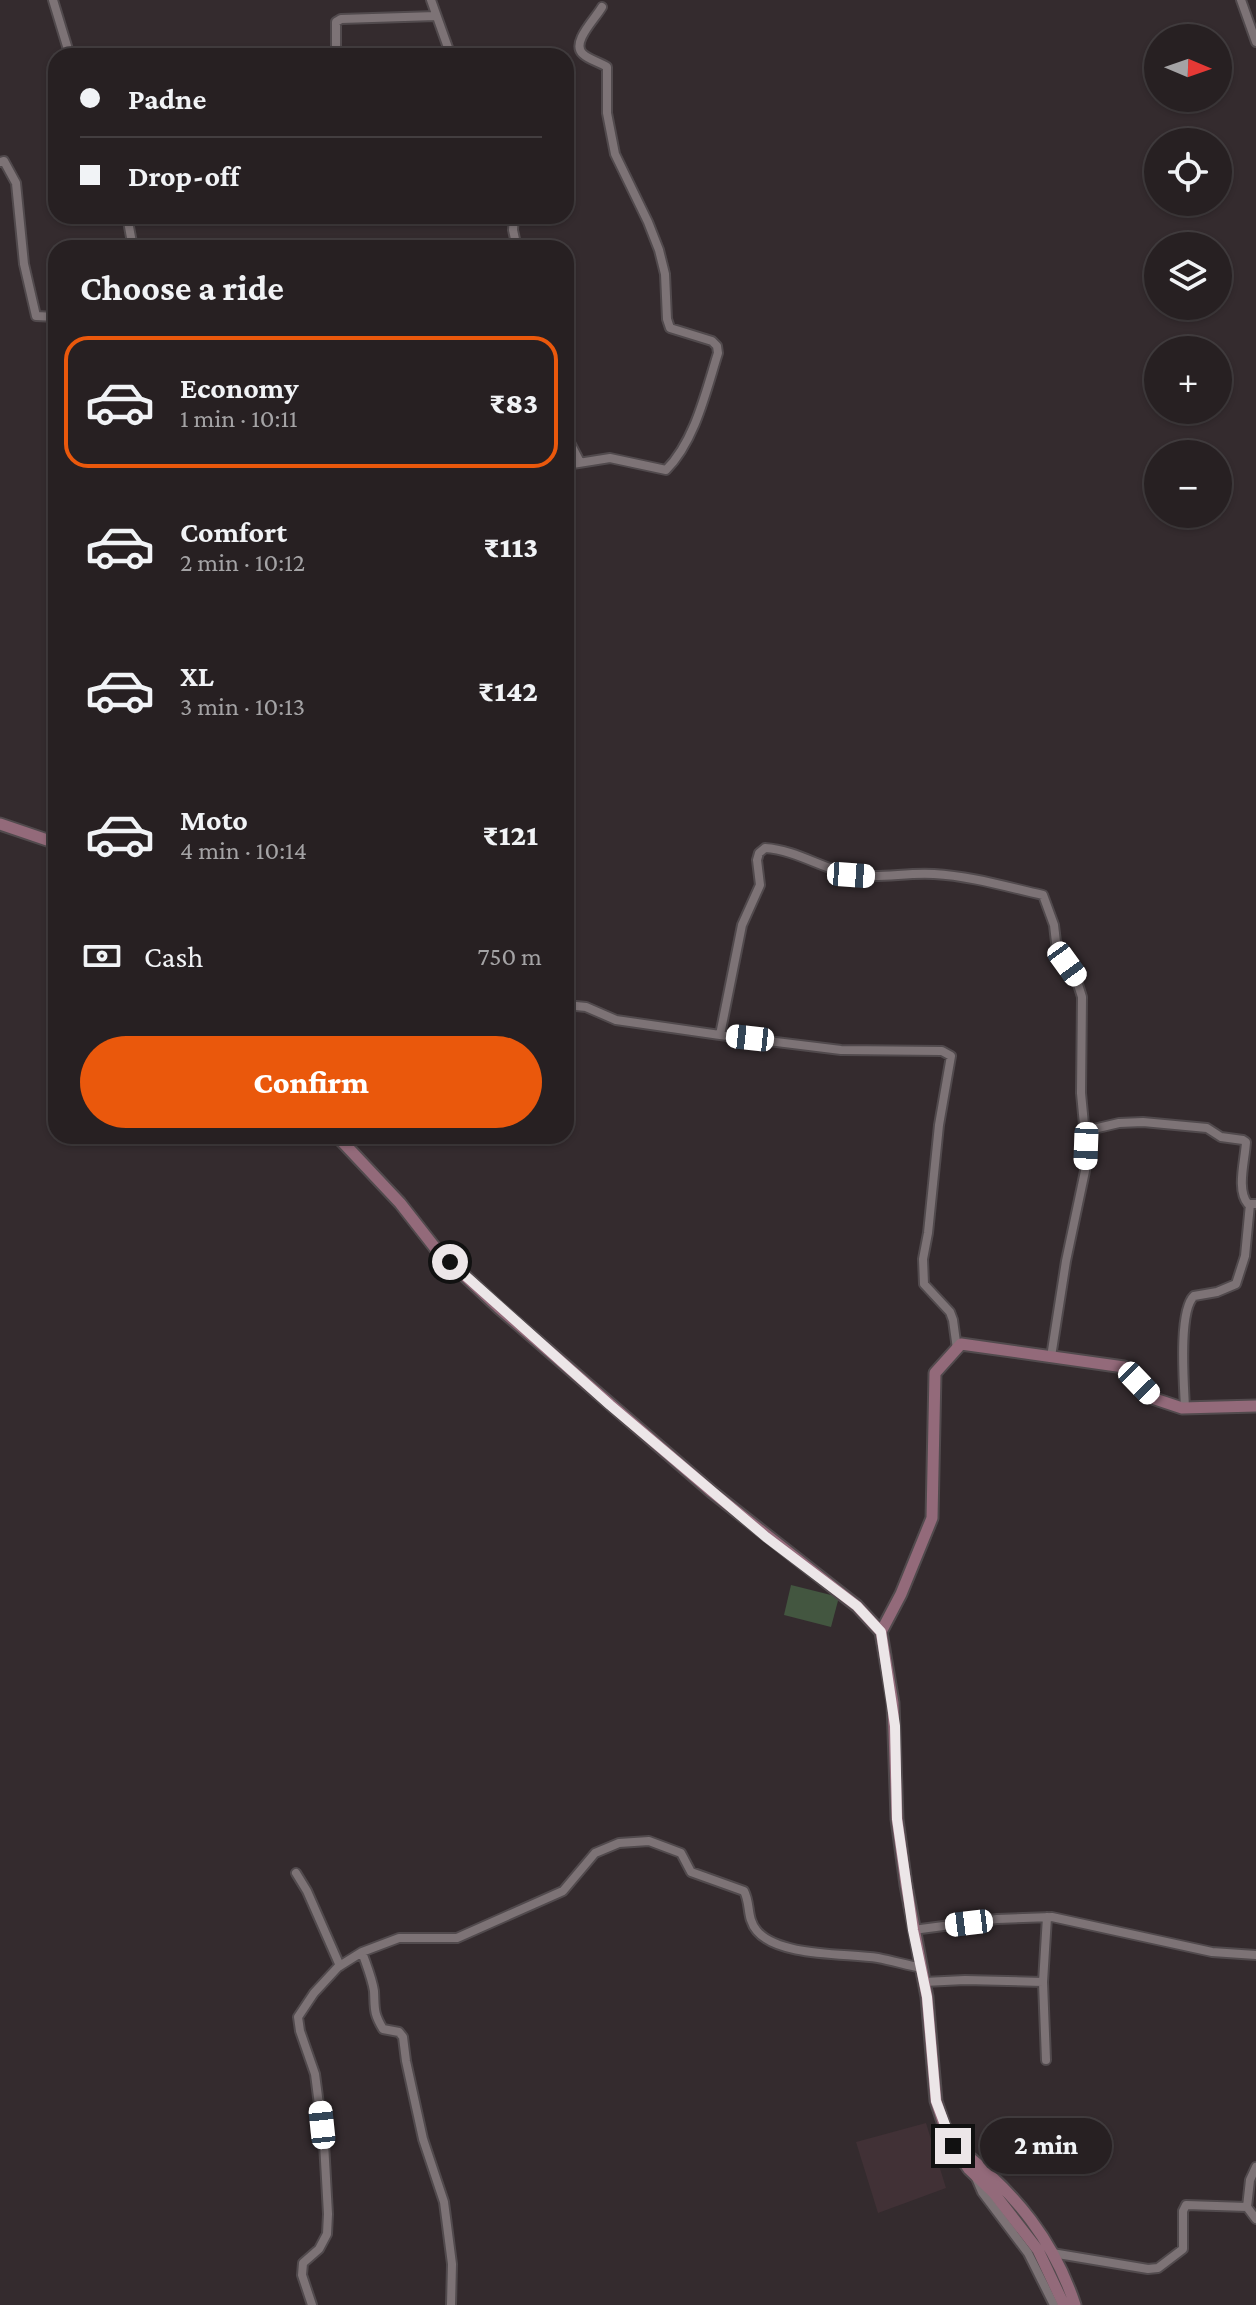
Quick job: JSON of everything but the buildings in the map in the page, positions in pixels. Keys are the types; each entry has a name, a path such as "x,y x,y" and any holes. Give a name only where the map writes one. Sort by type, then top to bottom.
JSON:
{"main road":[{"path":"0,824 48,840"},
{"path":"345,1144 400,1203 436,1249 498,1307 712,1492 857,1606 881,1632 893,1703 897,1819 924,1982 936,2101 953,2146 1038,2250 1064,2305"},
{"path":"881,1632 901,1594 932,1518 935,1373 961,1344 1124,1367 1155,1399 1185,1408 1256,1406"},
{"path":"953,2146 997,2179 1023,2209 1051,2253 1075,2305"}],"street":[{"path":"53,0 68,48"},
{"path":"431,0 448,48"},
{"path":"1241,0 1256,42"},
{"path":"574,463 610,458 666,470 680,454 691,430 718,353 712,341 670,328 665,274 659,250 615,154 607,113 607,67 583,54 579,48 579,40 602,7"},
{"path":"335,48 334,29 341,19 436,16"},
{"path":"0,162 4,161 16,183 22,252 36,316 48,317"},
{"path":"574,450 580,462"},
{"path":"720,1035 742,925 760,885 757,860 765,848 806,857 851,875 933,874 973,878 1043,895 1054,925 1057,951 1076,978 1082,997 1081,1093 1085,1131 1085,1171 1066,1261 1051,1357"},
{"path":"574,1006 586,1007 616,1020 720,1035 841,1050 942,1051 951,1056 939,1125 923,1259 924,1284 950,1312 957,1349"},
{"path":"1085,1131 1119,1123 1143,1122 1207,1128 1221,1137 1246,1142 1240,1190 1243,1199 1253,1204 1245,1256 1236,1284 1217,1292 1194,1296 1188,1305 1183,1366 1185,1408"},
{"path":"312,2305 302,2275 303,2263 319,2249 327,2234 328,2197 315,2074 298,2017 314,1993 340,1966 362,1952 399,1938 457,1938 475,1932 563,1891 595,1853 619,1843 649,1841 681,1853 691,1872 744,1891 748,1899 747,1914 758,1933 772,1943 792,1949 881,1959 922,1968"},
{"path":"296,1873 340,1966"},
{"path":"913,1930 997,1919 1047,1917 1212,1952 1256,1955"},
{"path":"1046,2060 1043,1982 1047,1917"},
{"path":"362,1952 374,1990 373,2005 378,2020 383,2029 399,2032 403,2037 423,2139 444,2202 452,2264 451,2305"},
{"path":"924,1982 1043,1982"},
{"path":"1256,2167 1250,2180 1247,2207 1256,2219"},
{"path":"974,2173 982,2192 1028,2253 1054,2305"},
{"path":"1051,2253 1158,2268 1183,2249 1183,2211 1186,2205 1247,2207"}],"shaded area":[{"path":"926,2123 946,2188 878,2213 856,2142"}],"green space":[{"path":"791,1585 839,1597 831,1627 784,1615"}],"route":[{"path":"450,1262 610,1405 766,1537 857,1606 881,1632 895,1726 897,1819 913,1930 927,1997 936,2101 953,2146"}]}
